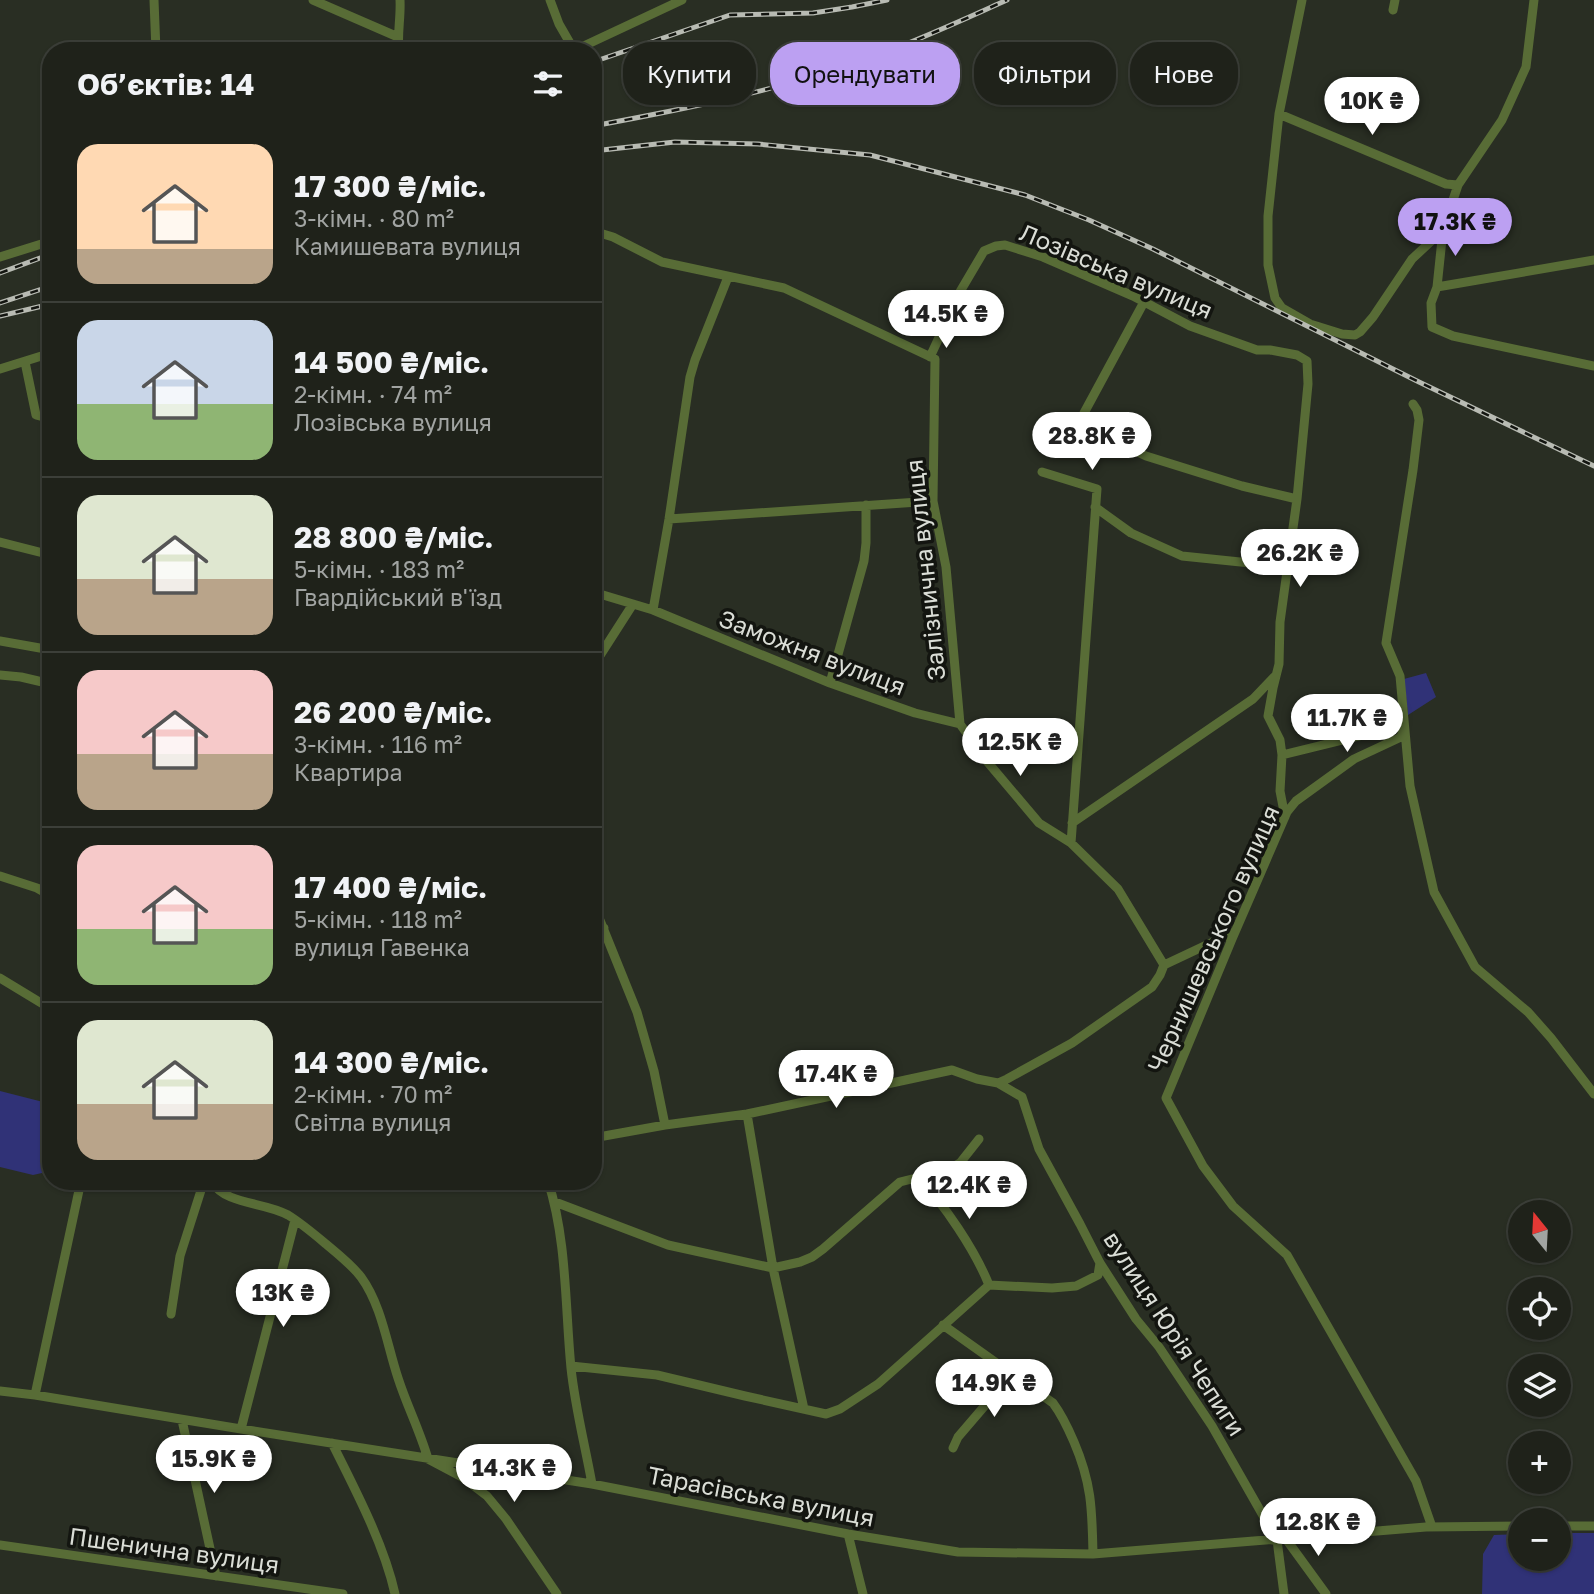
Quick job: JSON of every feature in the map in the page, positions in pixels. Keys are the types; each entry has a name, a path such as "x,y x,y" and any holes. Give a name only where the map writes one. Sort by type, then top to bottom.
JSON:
{"street":[{"path":"154,0 156,42"},
{"path":"313,0 398,37"},
{"path":"398,42 400,0"},
{"path":"550,0 569,42"},
{"path":"591,42 682,0"},
{"path":"1303,0 1279,114 1268,216 1268,265 1275,298 1282,308 1310,324 1342,334 1355,335 1373,317 1412,259 1443,230"},
{"path":"1534,0 1527,67 1502,120 1458,186 1443,230 1437,286 1431,303 1432,327 1453,336 1594,366"},
{"path":"1279,114 1446,184 1458,186"},
{"path":"602,234 662,262 784,288 930,357"},
{"path":"0,257 42,244"},
{"name":"Лозівська вулиця","path":"930,357 961,290 984,251 1005,245 1043,257 1133,296 1201,330 1258,350 1297,355 1307,361 1308,384 1297,499"},
{"path":"1437,286 1594,260"},
{"path":"653,610 690,377 728,277"},
{"path":"1144,303 1084,413 1085,423 1095,432 1146,456 1242,486 1297,499 1292,551 1280,622 1279,664 1268,716 1280,740 1280,791 1285,817"},
{"path":"0,369 42,356"},
{"name":"Залізнична вулиця","path":"930,357 935,359 933,501 946,567 960,724"},
{"path":"25,362 36,415 42,417"},
{"path":"1413,404 1419,419 1386,643 1400,676 1410,786 1434,892 1475,967 1528,1012 1594,1094"},
{"path":"1042,472 1097,489 1070,843"},
{"path":"669,519 933,501"},
{"path":"830,683 864,561 866,505"},
{"path":"1095,507 1131,533 1182,556 1288,567"},
{"path":"0,542 42,553"},
{"name":"Заможня вулиця","path":"602,595 653,610 830,683 915,713 960,724"},
{"path":"602,652 632,604"},
{"path":"0,641 42,648"},
{"path":"1072,823 1254,699 1276,674"},
{"path":"0,675 42,682"},
{"path":"960,724 985,759 1039,823 1070,843 1118,889 1164,965"},
{"path":"1282,755 1404,725"},
{"name":"Чернишевського вулиця","path":"1404,725 1401,737 1354,759 1296,801 1287,811 1166,1098 1203,1166 1233,1206 1287,1255 1416,1481 1432,1527"},
{"path":"0,876 42,891"},
{"path":"602,923 628,985 643,1031 665,1125"},
{"path":"602,1136 747,1114 952,1070 998,1083 1072,1043 1120,1009 1152,986 1164,965 1235,931"},
{"path":"0,978 42,1004"},
{"name":"вулиця Юрія Чепиги","path":"998,1083 1022,1097 1038,1149 1100,1263 1212,1426 1278,1539 1326,1594"},
{"path":"747,1114 773,1268 804,1409"},
{"path":"555,1202 668,1245 773,1268 811,1257 900,1182 940,1172 960,1163 979,1139"},
{"path":"918,1177 937,1198 978,1261 989,1285"},
{"path":"34,1395 79,1190"},
{"path":"172,1314 180,1256 201,1190"},
{"path":"218,1190 226,1196 286,1214 356,1270 381,1319 394,1366 428,1459 488,1496 557,1594"},
{"path":"551,1190 555,1202 567,1294 577,1413 592,1484"},
{"path":"240,1429 295,1220"},
{"path":"571,1366 657,1375 826,1414 840,1409 878,1384 989,1285 1052,1288 1076,1286 1098,1275 1100,1263"},
{"path":"943,1325 1053,1403 1066,1424 1088,1483 1092,1508 1093,1554"},
{"path":"953,1448 958,1437 1012,1374"},
{"name":"Тарасівська вулиця","path":"0,1391 592,1484 848,1534 958,1552 1093,1554 1432,1527 1508,1526"},
{"path":"183,1420 216,1576"},
{"path":"332,1443 385,1560 395,1594"},
{"path":"1571,1526 1594,1526"},
{"path":"848,1534 863,1594"},
{"path":"1278,1539 1284,1594"},
{"name":"Пшенична вулиця","path":"0,1545 343,1594"}],"shaded area":[{"path":"1426,673 1436,697 1408,715 1404,679"},
{"path":"0,1091 42,1102 42,1173 33,1175 0,1167"},
{"path":"1571,1533 1594,1533 1594,1594 1482,1594 1483,1554 1494,1535 1508,1534 1508,1571 1571,1571"}],"railway":[{"path":"602,59 730,15 813,13 887,0"},
{"path":"602,124 730,98 831,71 936,32 1007,0"},
{"path":"602,150 675,142 758,144 870,155 1025,195 1153,249 1594,466"},
{"path":"0,273 42,257"},
{"path":"0,303 42,289"},
{"path":"0,316 42,306"}]}
